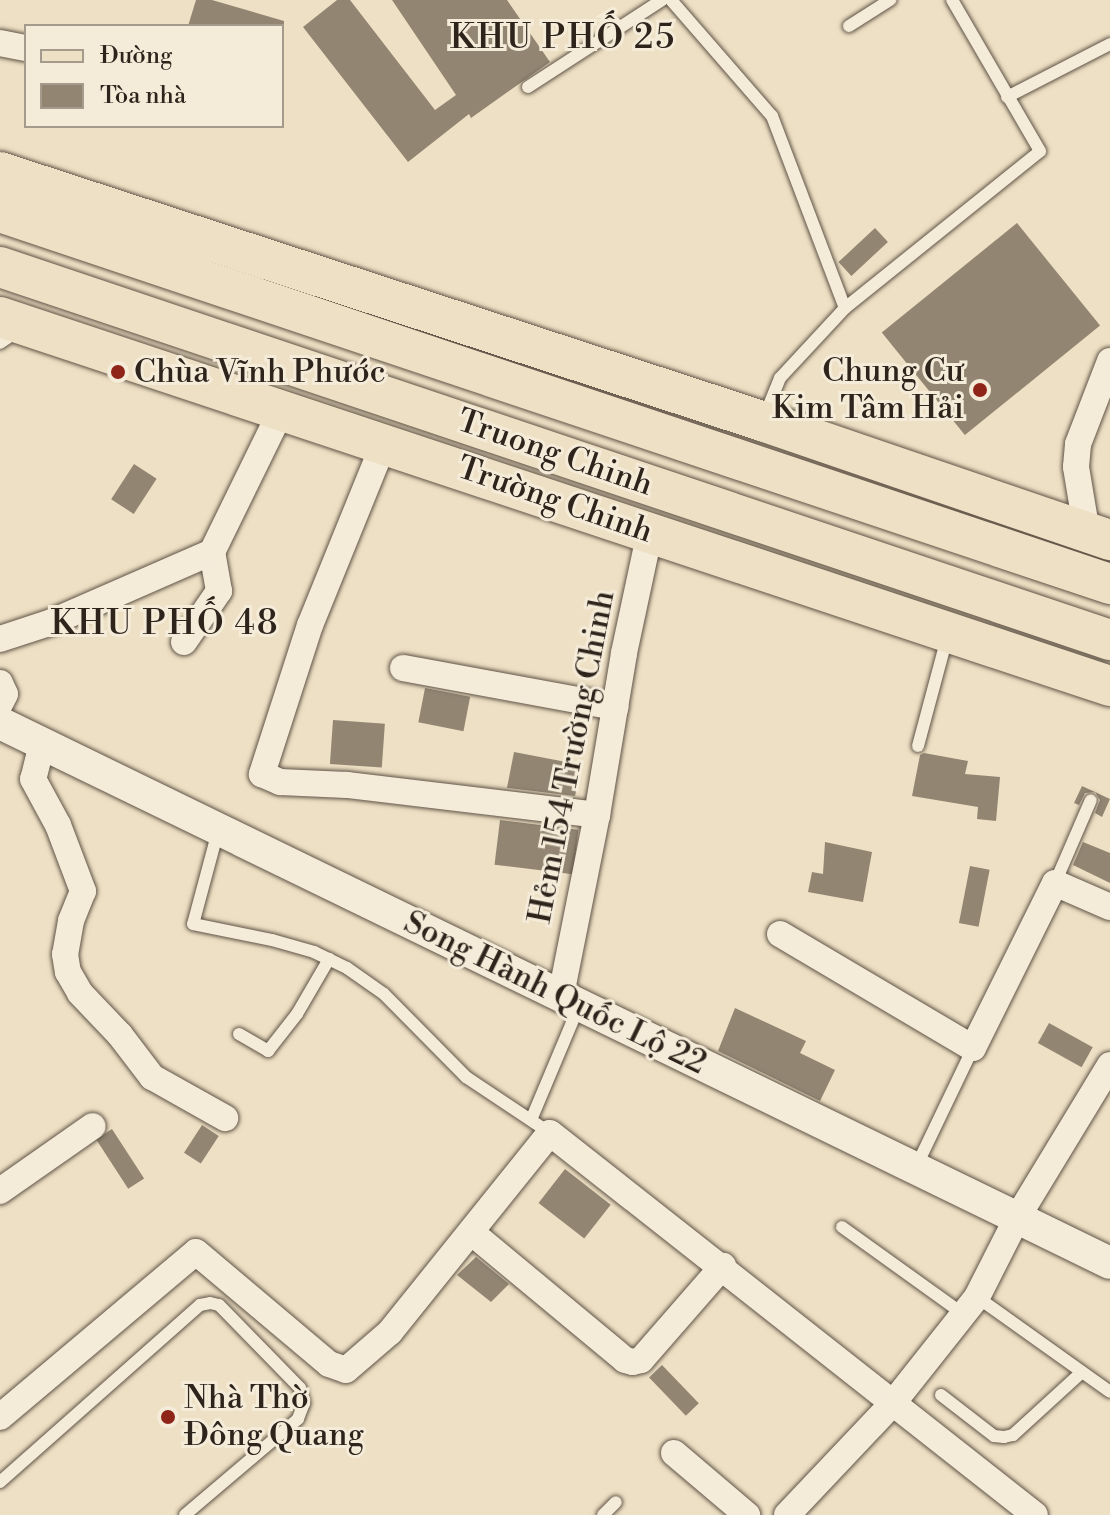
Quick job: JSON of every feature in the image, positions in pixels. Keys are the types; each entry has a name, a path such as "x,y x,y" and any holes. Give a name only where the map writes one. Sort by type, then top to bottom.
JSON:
{"main road":[{"path":"0,172 762,421 1099,537"},
{"name":"Truong Chinh","path":"0,212 1110,584"},
{"name":"Truong Chinh","path":"0,267 1110,640"},
{"name":"Trường Chinh","path":"9,328 282,409 1110,686"}],"street":[{"path":"0,43 24,48"},
{"path":"1099,537 1076,467 1078,444 1110,361"},
{"path":"184,642 219,591 212,552 282,409"},
{"path":"384,443 310,625 262,774 280,782 347,785 597,815"},
{"name":"Hẻm 154 Trường Chinh","path":"570,1000 615,707 650,532"},
{"path":"0,639 52,622 212,552"},
{"path":"403,668 615,707"},
{"path":"0,683 5,694 0,704"},
{"name":"Song Hành Quốc Lộ 22","path":"0,723 1110,1263"},
{"path":"42,744 33,779 58,825 83,891 71,921 65,954 68,972 80,993 120,1035 152,1077 225,1118"},
{"path":"780,934 973,1048 1055,883 1110,907"},
{"path":"787,1515 893,1403 970,1305 1017,1218 1110,1065"},
{"path":"0,1191 93,1126"},
{"path":"0,1417 196,1252 329,1364 346,1370 390,1332 471,1232 540,1126 723,1266 1035,1515"},
{"path":"471,1232 625,1360 633,1362 641,1360 723,1266"},
{"path":"674,1453 747,1515"}],"lane":[{"path":"528,87 662,0"},
{"path":"671,0 712,52 772,116 845,308"},
{"path":"849,26 890,0"},
{"path":"762,421 780,378 845,308 1040,151 1007,97 957,2"},
{"path":"1007,97 1110,44"},
{"path":"918,746 949,631"},
{"path":"1055,883 1091,800"},
{"path":"218,829 193,924 272,940 329,959 384,994 466,1077 540,1126 570,1000"},
{"path":"239,1034 268,1051 297,1014 329,959"},
{"path":"915,1168 973,1048"},
{"path":"842,1227 1110,1392"},
{"path":"0,1482 200,1305 210,1303 219,1305 300,1388 304,1403 298,1419 185,1515"},
{"path":"941,1395 994,1436 1004,1437 1013,1435 1082,1372"},
{"path":"603,1515 616,1502"}],"building":[{"path":"196,0 212,0 284,21 284,24 189,24"},
{"path":"337,0 350,0 435,110 456,95 392,0 507,0 550,62 471,118 469,114 408,162 303,27"},
{"name":"Chung Cư Kim Tâm Hải","path":"1017,223 1100,326 965,435 882,333"},
{"path":"875,228 888,242 851,276 838,262"},
{"path":"134,464 157,479 134,514 111,499"},
{"path":"425,688 470,697 463,731 418,722"},
{"path":"333,720 385,724 382,768 330,764"},
{"path":"514,752 582,765 575,796 507,788"},
{"path":"924,753 968,761 965,774 1000,777 996,821 977,819 978,807 912,796 920,755"},
{"path":"1082,786 1095,792 1085,793 1079,805 1074,803"},
{"path":"1095,792 1110,799 1102,817 1095,813 1100,800"},
{"path":"500,820 578,830 573,874 495,865"},
{"path":"825,842 872,852 863,902 808,892 812,872 823,874"},
{"path":"1083,842 1110,853 1110,883 1073,865"},
{"path":"970,866 990,870 979,927 959,923"},
{"path":"735,1008 806,1041 800,1053 835,1070 820,1101 718,1051"},
{"path":"1049,1023 1093,1047 1082,1067 1038,1043"},
{"path":"202,1125 219,1136 201,1164 184,1153"},
{"path":"112,1129 144,1178 128,1189 96,1139"},
{"path":"565,1169 611,1205 584,1239 539,1203"},
{"path":"476,1257 509,1284 491,1302 457,1275"},
{"path":"662,1365 699,1403 686,1416 649,1378"}],"place":[{"name":"Chùa Vĩnh Phước","path":"118,372"},
{"name":"Chung Cư Kim Tâm Hải","path":"980,390"},
{"name":"Nhà Thờ Đông Quang","path":"168,1417"}],"district":[{"name":"KHU PHỐ 25","path":"563,39"},
{"name":"KHU PHỐ 48","path":"165,625"}]}
